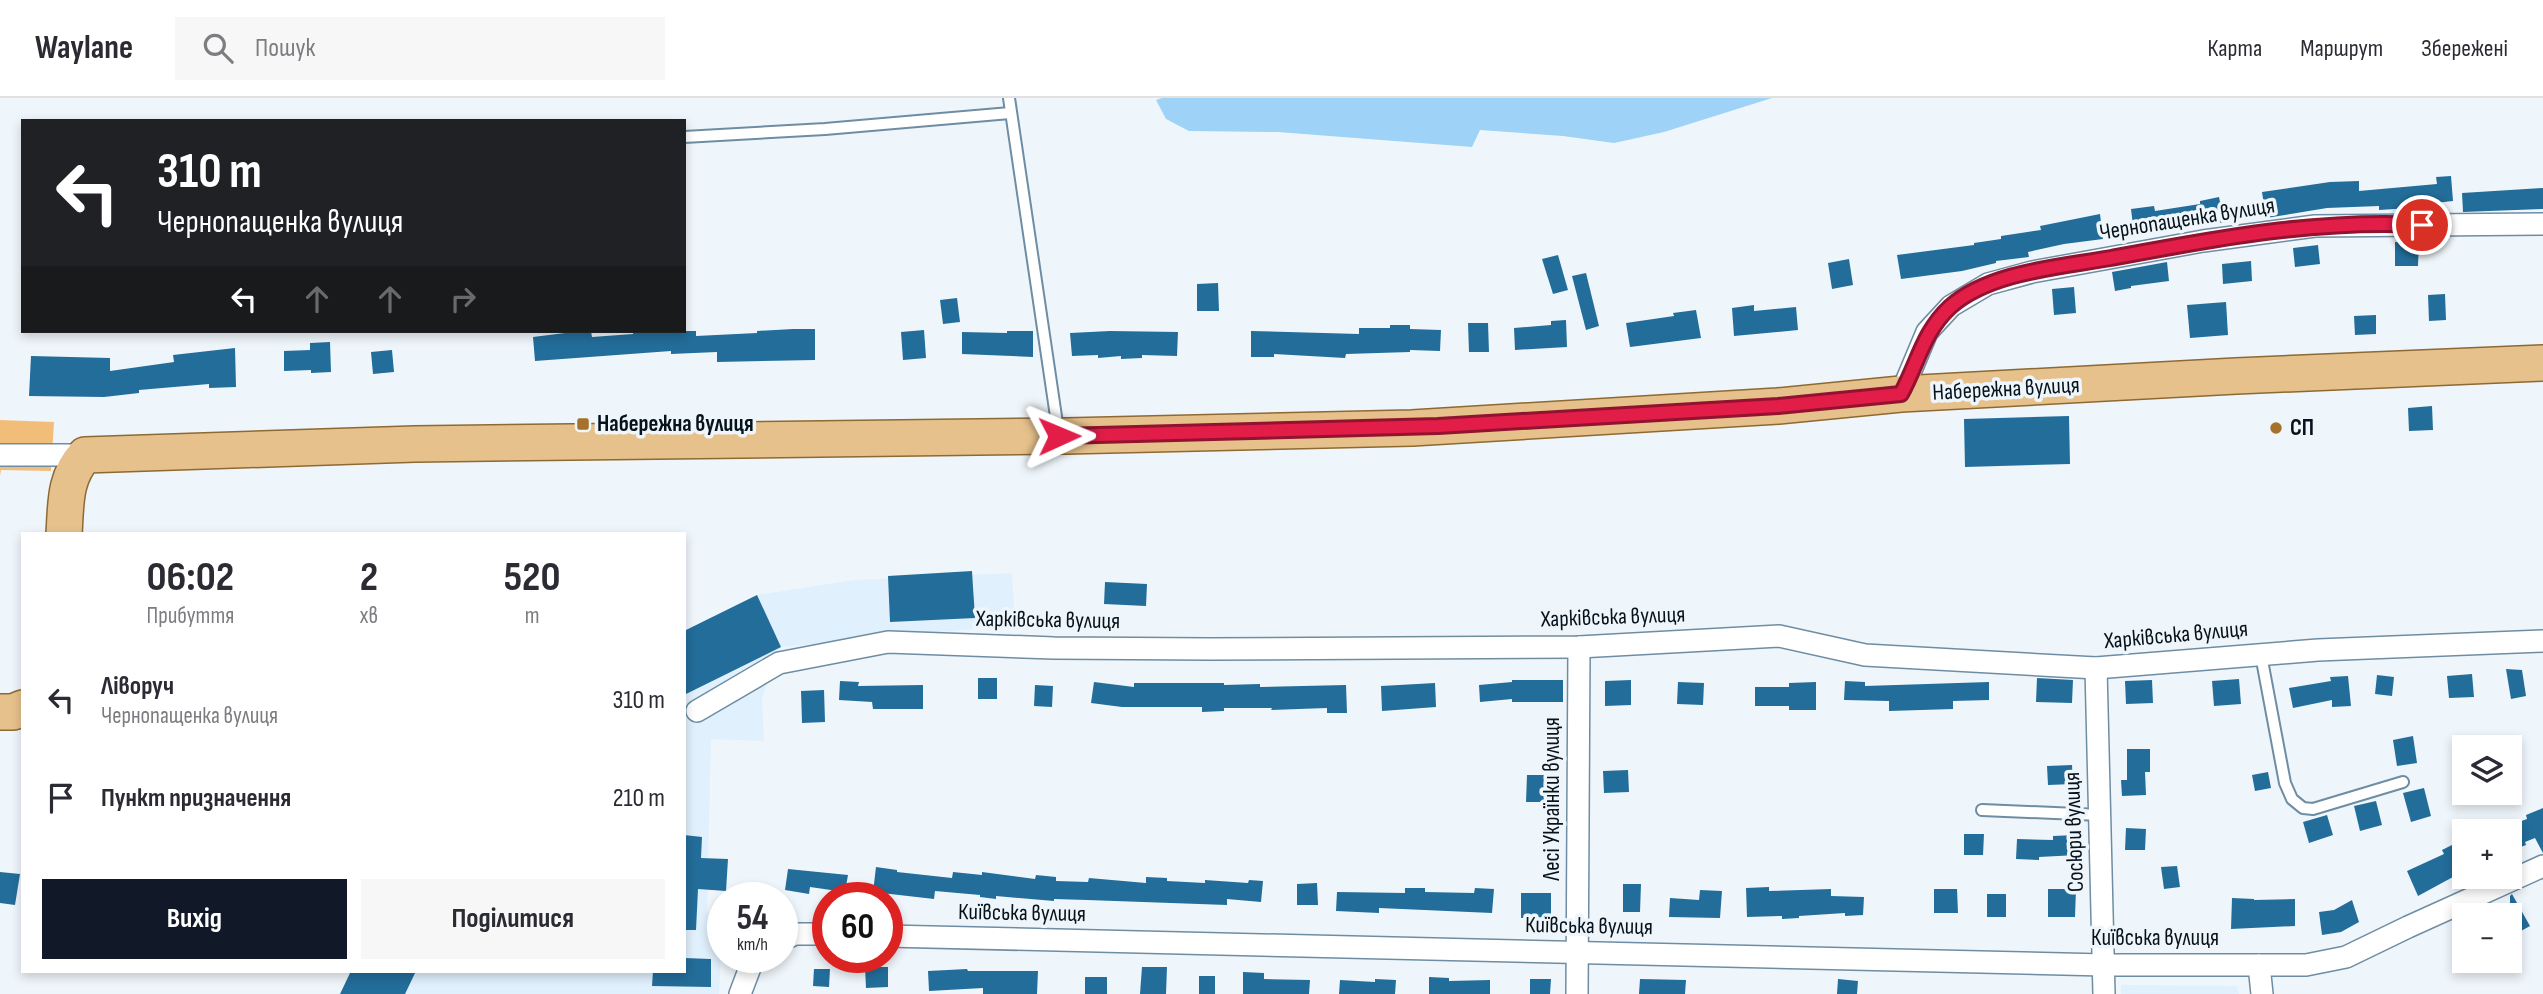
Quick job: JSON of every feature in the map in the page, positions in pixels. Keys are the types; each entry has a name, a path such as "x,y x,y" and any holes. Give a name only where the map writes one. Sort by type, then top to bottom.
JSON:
{"main road":[{"name":"Набережна вулиця","path":"85,455 415,444 1059,436 1425,427 1736,409 1901,394 2250,375 2543,363"},
{"path":"64,532 67,487 74,467 85,455"},
{"path":"0,712 21,709"}],"street":[{"name":"Чернопащенка вулиця","path":"1901,394 1927,332 1951,306 1988,284 2032,272 2203,242 2315,226 2543,224"},
{"name":"Набережна вулиця","path":"0,455 85,455"},
{"name":"Харківська вулиця","path":"697,710 779,663 888,642 1184,649 1579,647 1779,635 1865,656 2095,668 2318,650 2543,641"},
{"name":"Лесі Українки вулиця","path":"1577,994 1579,647"},
{"name":"Сосюри вулиця","path":"2095,668 2104,994"},
{"name":"Київська вулиця","path":"903,936 2104,965 2306,965 2346,957 2543,866"},
{"path":"2259,964 2262,994"},
{"path":"740,994 748,973"}],"lane":[{"path":"1009,98 1059,436"},
{"path":"686,137 825,130 1010,113"},
{"path":"2261,655 2285,783 2292,799 2302,808 2313,809 2403,782"},
{"path":"1982,810 2100,816"}],"shaded area":[{"path":"0,420 54,422 51,471 1,470 0,476"},
{"path":"1012,573 1015,625 781,647 762,698 764,741 711,739 707,973 720,973 719,994 342,994 352,973 686,973 686,630 757,595 854,580"},
{"path":"2121,985 2237,986 2239,994 2121,994"}],"water":[{"path":"1772,98 1664,132 1614,143 1480,130 1472,147 1278,132 1189,131 1166,119 1156,100"}],"building":[{"path":"2451,176 2453,201 2427,204 2427,207 2379,210 2379,206 2327,208 2266,218 2262,192 2330,182 2359,181 2359,191 2437,184 2436,177"},
{"path":"2543,188 2543,209 2463,212 2462,193"},
{"path":"2219,197 2224,222 2165,232 2134,234 2131,209 2154,206 2155,211 2200,204 2200,201"},
{"path":"2100,214 2103,239 2028,252 2029,257 1996,261 1962,271 1901,279 1897,255 1974,245 2001,239 2001,236 2041,230 2040,226"},
{"path":"2419,241 2418,266 2395,266 2395,242"},
{"path":"2318,245 2320,264 2295,267 2293,248"},
{"path":"1558,255 1568,290 1553,294 1542,259"},
{"path":"1849,259 1853,285 1832,289 1828,263"},
{"path":"2251,261 2252,281 2223,284 2222,264"},
{"path":"2167,262 2169,281 2115,291 2112,272"},
{"path":"1586,273 1599,326 1586,330 1572,276"},
{"path":"1218,283 1219,311 1197,311 1197,284"},
{"path":"2074,287 2076,313 2054,315 2052,289"},
{"path":"2445,294 2446,320 2429,321 2428,295"},
{"path":"957,298 960,322 943,324 940,300"},
{"path":"2226,302 2228,335 2190,338 2187,305"},
{"path":"1754,305 1754,311 1796,307 1798,330 1734,336 1732,308"},
{"path":"1696,310 1701,338 1630,347 1626,323"},
{"path":"2376,315 2376,334 2355,335 2354,316"},
{"path":"1566,320 1567,347 1515,350 1514,328 1551,325 1551,321"},
{"path":"1468,323 1488,323 1489,352 1469,352"},
{"path":"1390,325 1441,330 1440,351 1346,354 1345,358 1274,354 1274,357 1251,357 1251,331 1359,334 1359,328 1390,328"},
{"path":"815,329 815,360 717,362 717,352 671,354 671,351 535,361 533,337 565,333 591,333 592,337 686,331 696,331 696,336"},
{"path":"924,330 926,358 903,360 901,332"},
{"path":"1033,331 1033,357 962,354 962,332"},
{"path":"1178,332 1177,356 1142,355 1142,358 1121,359 1121,356 1072,356 1070,333"},
{"path":"330,342 331,372 284,371 284,351 310,350 310,343"},
{"path":"235,348 236,387 209,388 209,384 139,390 139,393 104,397 29,396 31,356 110,358 110,371 174,362 173,355"},
{"path":"392,350 394,372 373,374 371,352"},
{"path":"2432,406 2433,430 2409,431 2408,408"},
{"path":"2069,416 2070,464 1965,467 1964,419"},
{"path":"972,571 975,618 890,622 888,576"},
{"path":"1105,582 1147,584 1146,606 1104,604"},
{"path":"757,595 781,647 686,694 686,630"},
{"path":"2506,669 2522,670 2526,696 2511,699"},
{"path":"2472,674 2474,697 2449,698 2447,676"},
{"path":"2377,675 2394,677 2392,696 2375,694"},
{"path":"2348,676 2351,706 2332,707 2332,700 2293,708 2289,688 2331,681 2330,677"},
{"path":"978,678 997,678 997,699 978,699"},
{"path":"2037,678 2073,680 2072,703 2036,702"},
{"path":"2239,679 2241,704 2214,706 2212,681"},
{"path":"1512,680 1563,680 1563,702 1512,702 1512,699 1480,702 1479,685"},
{"path":"1631,680 1631,705 1605,706 1605,681"},
{"path":"2152,680 2153,703 2126,704 2125,681"},
{"path":"840,681 859,682 858,686 923,685 923,709 873,709 872,702 839,700"},
{"path":"1845,681 1865,682 1865,686 1989,682 1989,700 1953,701 1953,709 1889,711 1889,701 1844,700"},
{"path":"1094,682 1134,687 1134,683 1260,684 1260,687 1346,685 1347,713 1327,713 1327,708 1224,708 1224,711 1202,712 1202,707 1122,707 1091,703"},
{"path":"1678,682 1704,683 1703,705 1677,704"},
{"path":"1816,682 1816,710 1789,710 1789,706 1755,706 1755,687 1789,687 1789,683"},
{"path":"1435,683 1436,707 1382,711 1381,686"},
{"path":"1035,685 1053,686 1052,707 1034,706"},
{"path":"824,690 825,722 802,723 801,691"},
{"path":"2413,736 2417,763 2397,766 2393,740"},
{"path":"2127,749 2150,749 2150,772 2145,772 2146,795 2122,796 2121,780 2127,780"},
{"path":"2072,765 2073,784 2048,785 2047,766"},
{"path":"1628,770 1629,792 1604,793 1603,771"},
{"path":"2268,772 2271,788 2255,791 2252,775"},
{"path":"1527,775 1549,775 1548,802 1526,802"},
{"path":"2424,788 2431,816 2411,822 2403,793"},
{"path":"2376,801 2382,825 2360,831 2354,806"},
{"path":"2543,808 2543,853 2535,838 2525,842 2526,845 2522,846 2522,821 2527,819 2526,815"},
{"path":"2327,815 2333,835 2309,843 2303,822"},
{"path":"2126,828 2146,829 2145,850 2125,850"},
{"path":"1964,834 1984,834 1983,855 1964,855"},
{"path":"686,835 702,837 701,858 728,859 727,882 707,882 707,890 698,889 696,930 686,930"},
{"path":"2076,835 2077,855 2039,857 2039,860 2016,859 2017,839 2053,840 2053,836"},
{"path":"2452,845 2452,878 2418,896 2407,871 2444,854 2442,850"},
{"path":"2177,866 2180,887 2164,889 2161,867"},
{"path":"876,867 952,878 953,872 982,875 982,872 1035,879 1036,875 1056,877 1056,881 1088,882 1089,878 1146,883 1146,877 1205,883 1205,880 1248,883 1249,880 1263,881 1261,902 1227,899 1227,905 1054,901 996,896 996,899 935,891 934,899 903,895 903,882 874,882"},
{"path":"788,869 848,875 847,882 812,882 809,894 798,892 798,882 786,882"},
{"path":"0,872 20,874 15,905 0,903"},
{"path":"1317,883 1318,905 1297,905 1297,884"},
{"path":"1623,884 1641,884 1640,912 1623,912"},
{"path":"1769,887 1769,891 1831,889 1831,896 1864,897 1863,915 1845,916 1845,913 1782,919 1782,916 1747,917 1746,888"},
{"path":"1405,888 1425,888 1425,892 1474,893 1475,888 1494,889 1492,913 1379,908 1379,913 1336,911 1337,892 1405,893"},
{"path":"1934,889 1957,889 1958,913 1934,913"},
{"path":"2048,889 2076,889 2075,917 2048,917"},
{"path":"1700,890 1722,891 1720,918 1669,917 1670,898 1699,900"},
{"path":"1521,893 1551,893 1551,917 1521,918"},
{"path":"1987,894 2006,894 2006,917 1987,917"},
{"path":"2512,894 2517,903 2510,903"},
{"path":"2232,898 2295,899 2295,926 2231,929"},
{"path":"2352,900 2359,922 2341,932 2322,935 2319,912 2334,910"},
{"path":"2522,912 2530,926 2522,930"},
{"path":"686,958 707,959 711,987 652,986 653,973 686,973"},
{"path":"1142,967 1167,967 1166,994 1140,994"},
{"path":"928,971 1038,971 1037,994 983,994 983,988 929,991"},
{"path":"1243,972 1264,973 1264,979 1310,980 1309,994 1243,994"},
{"path":"350,973 415,973 405,994 340,994"},
{"path":"814,973 830,973 829,987 813,986"},
{"path":"865,973 888,973 888,987 866,988"},
{"path":"1199,976 1215,976 1215,994 1199,994"},
{"path":"1085,977 1107,977 1107,994 1085,994"},
{"path":"1429,977 1449,978 1449,981 1490,980 1490,994 1429,994"},
{"path":"1375,979 1396,980 1395,994 1339,994 1340,980 1375,982"},
{"path":"1530,979 1551,979 1550,994 1530,994"},
{"path":"1640,979 1686,980 1685,994 1639,994"},
{"path":"1838,979 1858,981 1857,994 1837,994"}],"place":[{"name":"Набережна вулиця","path":"583,424"},
{"name":"СП","path":"2276,428"}],"route":[{"path":"1059,436 1438,426 1778,406 1901,394 1927,332 1951,306 1988,284 2032,272 2203,242 2315,226 2401,223 2422,225"}]}
